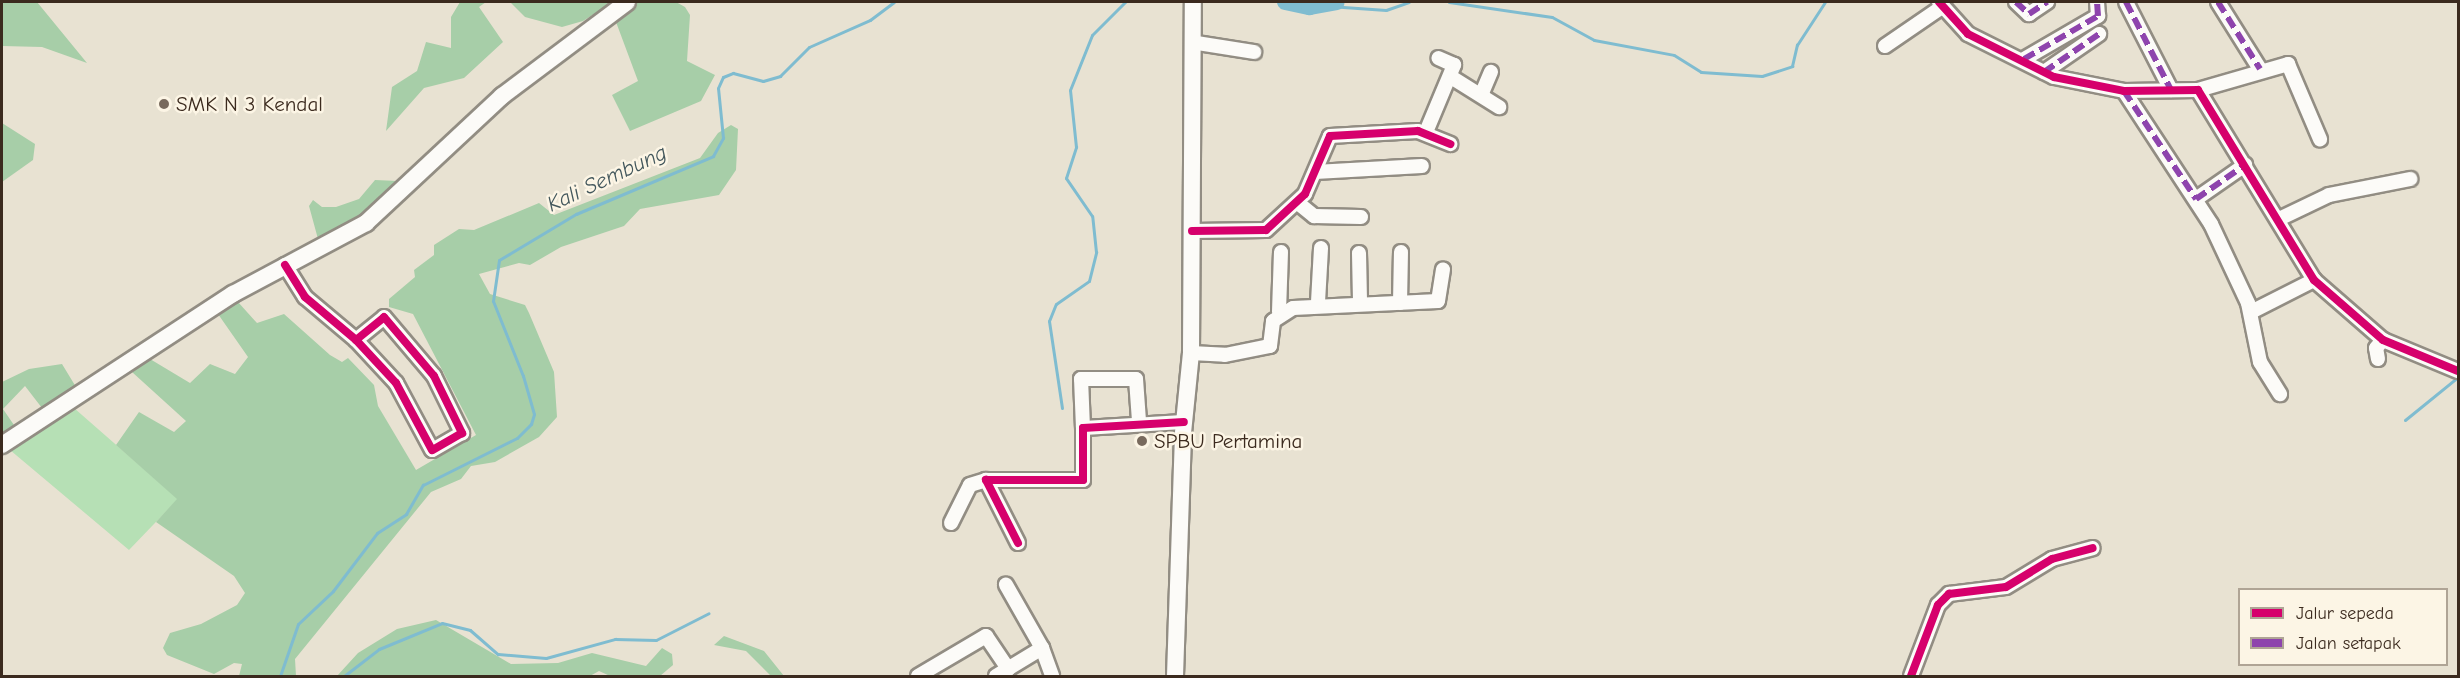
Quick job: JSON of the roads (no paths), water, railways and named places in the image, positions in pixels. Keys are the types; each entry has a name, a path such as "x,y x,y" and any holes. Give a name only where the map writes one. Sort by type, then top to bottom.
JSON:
{"main road":[{"path":"2,445 285,265 366,223 502,96 627,2"},
{"path":"1175,676 1184,422 1191,353 1196,6"}],"street":[{"path":"2016,2 2029,14 2047,2"},
{"path":"2024,59 2098,16 2097,2"},
{"path":"2126,2 2171,90"},
{"path":"2218,2 2260,69"},
{"path":"1885,46 1940,4 1968,34 2073,84 2124,91 2198,90 2260,69 2289,64 2319,139"},
{"path":"2044,72 2098,34"},
{"path":"1197,43 1254,52"},
{"path":"1426,132 1454,65 1438,58"},
{"path":"1482,93 1491,72"},
{"path":"1450,77 1482,93 1499,107"},
{"path":"2198,90 2279,219 2314,280 2383,340 2458,372"},
{"path":"2124,91 2196,199 2251,312 2255,347 2280,394"},
{"path":"1192,231 1256,233 1298,203 1315,172 1330,136 1426,132 1450,144"},
{"path":"2196,199 2245,165"},
{"path":"1315,172 1422,166"},
{"path":"2279,219 2329,195 2410,179"},
{"path":"1298,203 1314,216 1361,217"},
{"path":"1318,302 1321,248"},
{"path":"1191,353 1225,355 1270,346 1272,321 1279,312 1281,252"},
{"path":"1400,303 1401,252"},
{"path":"1359,253 1360,301"},
{"path":"285,265 305,297 356,340 396,384 432,450 462,433 434,376 384,317 356,340"},
{"path":"1279,312 1318,302 1400,303 1442,298 1443,269"},
{"path":"2251,312 2314,280"},
{"path":"2378,359 2376,348 2383,340"},
{"path":"951,523 970,485 986,480 1083,480 1081,379 1136,380 1139,421"},
{"path":"1083,428 1139,421 1184,422"},
{"path":"986,480 1018,543"},
{"path":"1911,676 1938,604 1949,594 2006,587 2052,559 2093,548"},
{"path":"1006,585 1042,648 1052,676"},
{"path":"918,676 986,636 1002,673 1042,648"}],"waterway":[{"name":"Kali Sembung","path":"280,676 298,624 333,591 377,533 406,514 423,485 517,438 531,424 534,414 523,376 493,301 499,260 576,214 713,156 723,138 718,88 723,77 733,73 763,81 780,76 809,47 870,20 894,2"},
{"path":"1062,408 1049,321 1056,304 1089,281 1096,252 1092,216 1066,178 1076,147 1070,90 1092,35 1125,2"},
{"name":"Kali Sembung","path":"1285,2 1309,7 1337,2"},
{"name":"Kali Sembung","path":"1318,5 1321,2"},
{"path":"1329,6 1386,10 1409,2"},
{"path":"1449,2 1552,17 1594,40 1674,55 1701,72 1762,76 1792,66 1797,45 1825,2"},
{"path":"2405,420 2458,377"},
{"path":"344,676 379,649 442,623 470,630 498,654 546,658 615,639 656,640 709,613"}],"place":[{"name":"SMK N 3 Kendal","path":"164,104"},
{"name":"SPBU Pertamina","path":"1142,441"}]}
